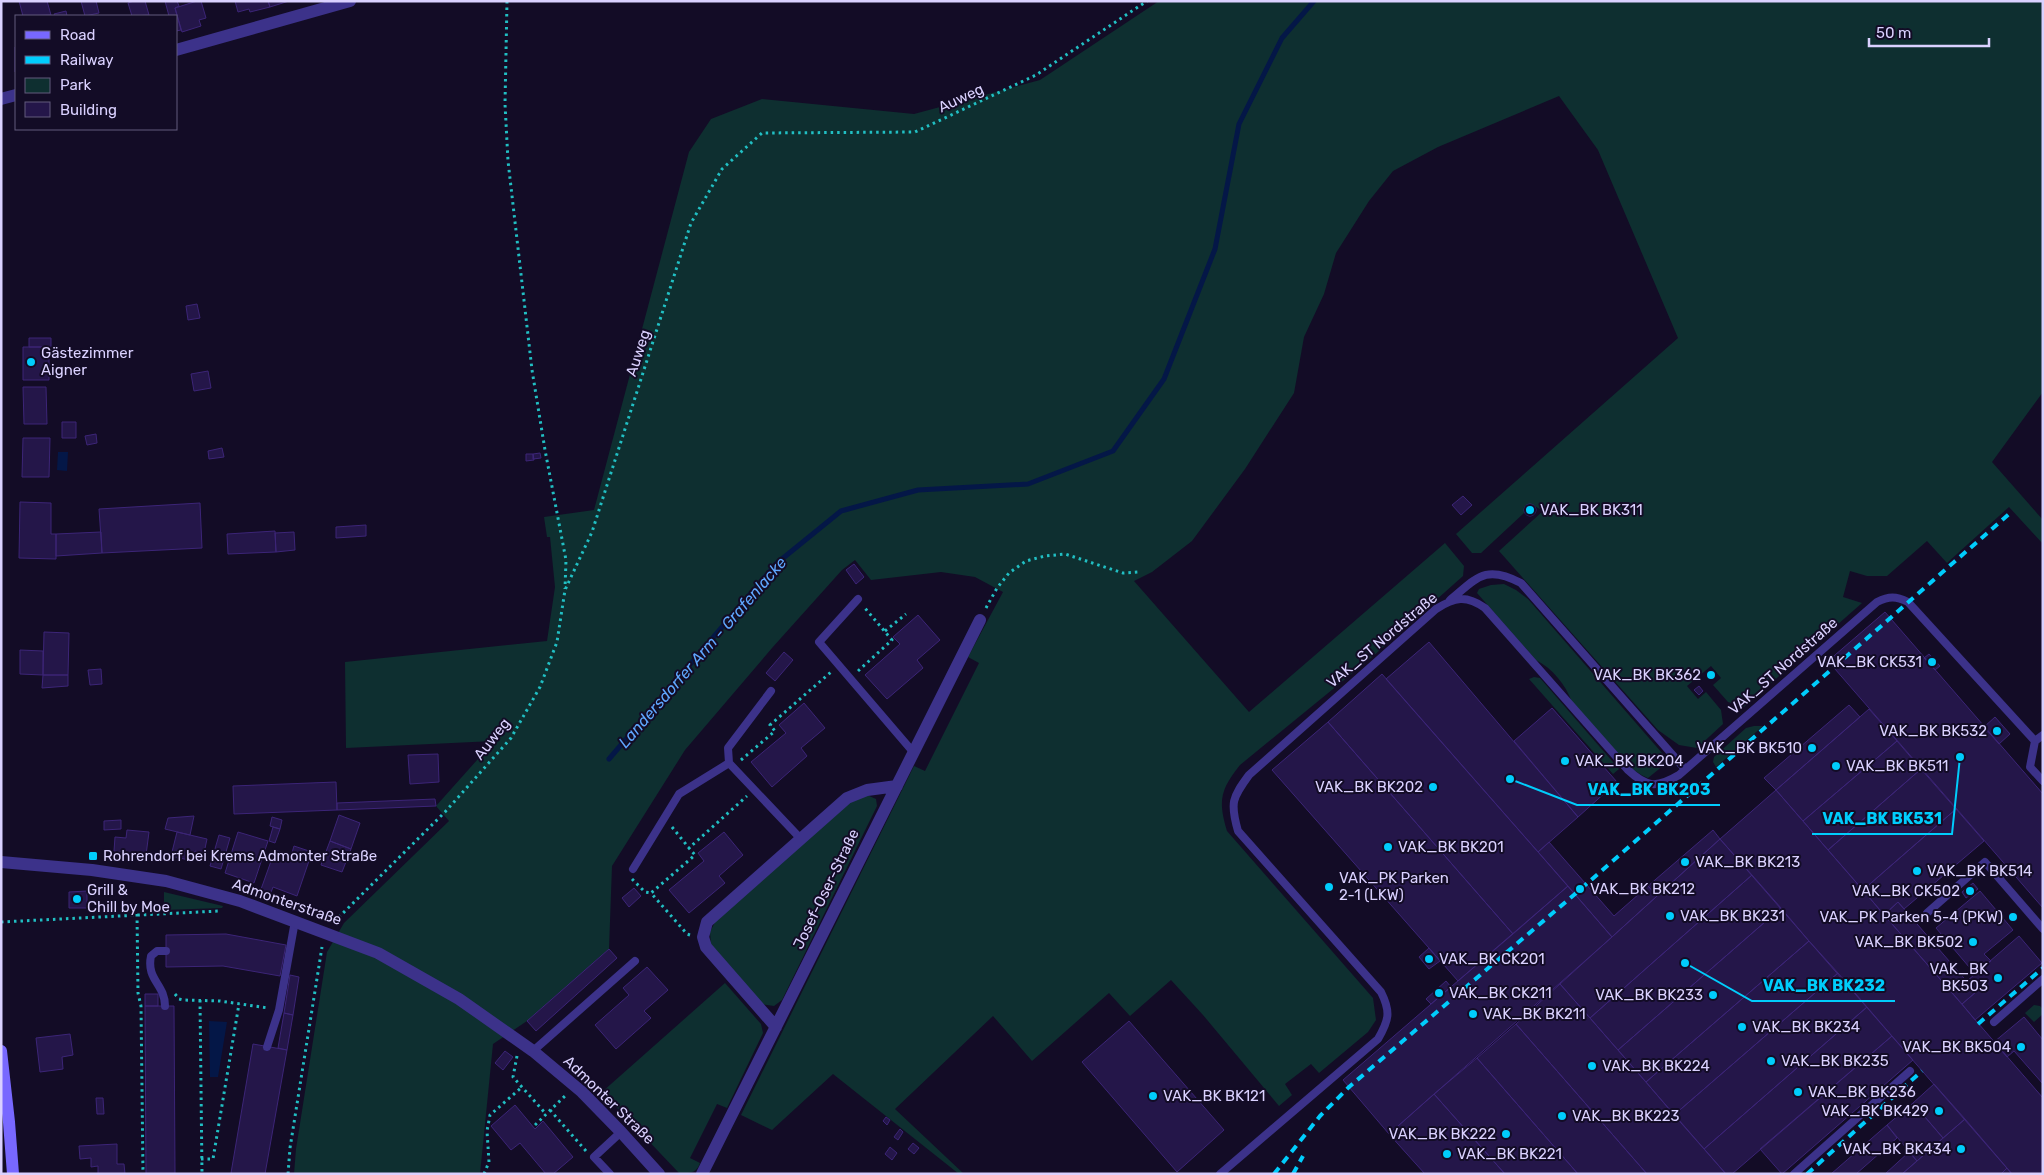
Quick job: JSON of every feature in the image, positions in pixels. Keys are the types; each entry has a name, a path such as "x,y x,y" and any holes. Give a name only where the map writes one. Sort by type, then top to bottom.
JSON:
{"main road":[{"path":"1,1051 13,1174"}],"street":[{"path":"178,49 350,1"},
{"path":"1,99 15,95"},
{"name":"Josef-Oser-Straße","path":"702,1174 980,620"},
{"path":"776,1027 706,947 703,938 707,922 847,798 856,793 897,786"},
{"name":"Admonterstraße","path":"1,862 92,870 166,881 240,901 294,921 324,938 378,953 459,999 534,1051"},
{"name":"Admonter Straße","path":"534,1051 582,1092 659,1174"}],"lane":[{"path":"1449,601 1479,577 1490,573 1505,575 1520,583 1685,770"},
{"name":"VAK_ST Nordstraße","path":"1220,1174 1378,1039 1387,1023 1388,1006 1381,992 1238,831 1233,811 1236,792 1249,775 1436,609 1449,601 1474,600 1485,608 1628,770 1639,781 1652,785 1665,784 1685,770 1877,602 1887,597 1898,597 1908,602 2035,741"},
{"path":"858,600 818,642 914,753"},
{"path":"771,691 728,748 731,765 800,838"},
{"path":"2043,735 2035,741 2030,767 2043,782"},
{"path":"633,869 679,794 731,765"},
{"path":"1927,913 1985,862 2043,929"},
{"path":"268,1046 278,1010 285,961 294,921"},
{"path":"165,1006 165,996 151,975 149,965 151,956 157,952 166,951"},
{"path":"534,1051 635,961"},
{"path":"1994,1022 2042,982"},
{"path":"1794,1174 1910,1071"},
{"path":"610,1174 594,1157 621,1132"}],"path":[{"path":"507,1 505,104 508,161 532,370 566,560 565,590"},
{"name":"Auweg","path":"324,938 445,812 511,738 540,687 557,642 565,590 592,532 691,223 722,170 762,133 915,132 1036,75 1148,1"},
{"path":"980,620 997,588 1009,573 1026,562 1065,554 1123,574 1139,572"},
{"path":"851,678 892,640 858,600"},
{"path":"885,632 906,614"},
{"path":"731,765 775,731 770,725 839,665"},
{"path":"689,848 754,789"},
{"path":"651,893 696,854 664,818"},
{"path":"633,869 632,878 644,892 651,893 687,934 703,938"},
{"path":"1,922 222,910"},
{"path":"137,914 138,993 141,1006 143,1174"},
{"name":"Admonterstraße","path":"288,1174 290,1148 324,938"},
{"path":"174,990 179,999 220,1000 278,1010"},
{"path":"200,1000 202,1174"},
{"path":"201,1159 213,1159 239,1004"},
{"path":"517,1056 513,1077 546,1114"},
{"path":"484,1174 489,1162 487,1131 490,1115 522,1087"},
{"path":"535,1125 566,1095"},
{"path":"550,1110 590,1155 594,1157"}],"green space":[{"path":"1159,1 2043,1 2043,392 1992,462 2043,520 2043,544 2009,507 1947,563 1927,541 1887,576 1867,576 1850,571 1843,597 1862,603 1744,707 1728,702 1713,685 1721,678 1711,666 1687,686 1698,699 1706,692 1721,710 1723,724 1697,748 1679,745 1658,730 1499,551 1543,511 1533,505 1526,505 1524,513 1481,553 1472,553 1456,534 1678,338 1598,150 1559,96 1438,147 1393,171 1369,201 1336,253 1324,294 1304,337 1294,393 1245,469 1192,541 1152,572 1134,581 1249,712 1445,543 1464,566 1463,576 1371,658 1240,765 1228,782 1223,796 1222,812 1227,831 1373,998 1376,1020 1368,1032 1319,1073 1311,1064 1285,1084 1292,1095 1279,1106 1203,1015 1171,980 1130,1016 1109,993 1032,1061 993,1016 895,1109 964,1174 959,1174 833,1074 772,1130 741,1115 914,766 925,771 979,663 968,657 1003,592 975,577 941,572 871,580 855,560 842,570 772,648 685,750 612,866 609,949 527,1021 493,1044 480,1174 294,1174 296,1149 327,952 344,923 449,821 436,806 494,741 346,748 345,662 547,641 555,587 550,537 547,537 544,517 594,510 689,152 711,119 762,99 914,114 1040,80"},
{"path":"1504,584 1528,599 1669,761 1648,778 1638,773 1618,756 1572,702 1558,678 1536,660 1477,593 1479,589 1491,585"},
{"path":"1534,677 1540,678 1619,769 1613,774 1529,679"},
{"path":"1763,726 1716,767 1713,762 1714,757 1746,728"},
{"path":"867,795 876,799 877,806 782,1000 774,1006 761,1004 711,946 710,932 716,920 850,802"},
{"path":"164,892 223,906 222,908 164,910"},
{"path":"725,983 761,1024 763,1033 727,1108 717,1104 690,1158 700,1163 699,1166 692,1172 679,1173 602,1092"},
{"path":"2034,1005 2040,1006 2043,1009 2043,1014 2034,1022 2025,1013"}],"water":[{"path":"58,452 68,452 67,471 57,470"},
{"path":"209,1021 227,1022 218,1077 210,1077"}],"building":[{"path":"19,1 47,1 51,15 23,15"},
{"path":"81,1 96,1 99,13 85,15"},
{"path":"145,1 149,15 132,15 128,3"},
{"path":"165,1 177,1 179,6 175,8 177,15 169,15"},
{"path":"201,1 206,18 199,20 201,26 182,32 175,8"},
{"path":"235,1 268,1 270,7 250,12 249,9 238,12"},
{"path":"268,1 289,1 270,7"},
{"path":"66,11 67,15 54,15"},
{"path":"178,19 181,30 178,31"},
{"path":"197,304 200,318 188,320 186,306"},
{"path":"29,338 51,338 51,347 29,347"},
{"path":"23,347 49,347 49,380 23,380"},
{"path":"208,371 211,388 194,391 191,374"},
{"path":"23,387 46,387 47,424 24,424"},
{"path":"62,422 76,422 76,438 62,438"},
{"path":"96,434 97,443 87,445 85,436"},
{"path":"23,438 50,438 49,477 22,477"},
{"path":"222,448 224,457 209,459 208,451"},
{"path":"540,453 541,458 533,459 533,454"},
{"path":"526,454 533,454 534,460 526,461"},
{"path":"1463,496 1472,505 1461,515 1452,505"},
{"path":"20,502 51,503 51,534 56,534 56,559 19,558"},
{"path":"200,503 202,548 102,553 99,509"},
{"name":"VAK_BK BK311","path":"1528,504 1532,504 1536,510 1532,516 1528,516 1524,512 1524,508"},
{"path":"366,525 366,536 336,538 336,527"},
{"path":"275,531 276,552 228,554 227,534"},
{"path":"101,532 102,553 56,556 56,534"},
{"path":"294,532 295,550 276,552 275,533"},
{"path":"854,564 864,577 856,584 846,570"},
{"path":"1885,612 2043,794 2043,908 1828,661"},
{"path":"918,615 940,640 917,660 923,668 887,699 865,675 900,644 893,637"},
{"path":"44,632 69,633 68,675 43,675"},
{"path":"1429,642 1578,817 1538,852 1386,679"},
{"path":"20,650 43,651 43,675 20,674"},
{"path":"784,652 793,660 775,681 766,673"},
{"name":"VAK_BK CK531","path":"1929,654 1940,666 1935,670 1924,658"},
{"path":"101,669 102,684 90,685 88,670"},
{"name":"VAK_BK BK362","path":"1710,670 1716,676 1711,680 1706,674"},
{"name":"VAK_BK BK202","path":"1382,674 1568,886 1513,934 1328,722"},
{"path":"43,675 68,675 68,686 42,688"},
{"path":"1699,686 1703,691 1699,695 1694,690"},
{"path":"804,703 825,728 801,748 807,756 772,787 751,762 786,733 779,725"},
{"name":"VAK_BK BK510","path":"1849,705 1860,717 1776,790 1764,778"},
{"name":"VAK_BK BK204","path":"1552,708 1617,782 1578,817 1514,741"},
{"name":"VAK_BK BK511","path":"1869,709 1897,741 1803,821 1776,790"},
{"name":"VAK_BK BK532","path":"1995,717 2010,734 1999,744 1984,727"},
{"name":"VAK_BK BK201","path":"1328,722 1513,934 1458,981 1272,770"},
{"path":"1897,741 1921,769 1828,850 1803,821"},
{"path":"438,754 439,782 410,784 408,755"},
{"path":"1921,769 1956,809 1863,890 1828,850"},
{"path":"336,782 337,810 234,814 233,786"},
{"path":"1776,790 2043,1098 2043,1174 2012,1174 1720,839"},
{"path":"435,799 436,806 337,810 337,803"},
{"name":"VAK_BK BK514","path":"1956,809 1984,841 1904,909 1898,902 1884,915 1863,890"},
{"path":"339,815 360,823 351,849 330,841"},
{"path":"194,816 190,835 165,829 168,818"},
{"path":"272,817 282,820 280,829 270,826"},
{"path":"121,820 121,829 104,830 104,821"},
{"path":"273,827 280,829 275,843 269,841"},
{"path":"127,830 149,832 146,855 114,851 115,837 126,838"},
{"name":"VAK_BK BK213","path":"1713,830 1720,839 1657,896 1648,886"},
{"path":"177,832 207,839 204,853 195,851 193,861 171,856"},
{"path":"238,832 268,841 254,883 225,873"},
{"path":"724,832 743,855 719,876 725,883 689,913 669,890 704,861 698,853"},
{"path":"219,835 230,838 221,869 210,866"},
{"name":"VAK_BK BK231","path":"1720,839 1752,875 1590,1018 1560,984"},
{"path":"330,841 351,849 342,872 321,865"},
{"name":"VAK_BK BK212","path":"1549,842 1614,916 1648,886 1657,896 1612,937 1538,852"},
{"path":"294,846 312,852 297,896 273,887 270,895 260,892 275,850 291,856"},
{"path":"1752,875 1781,908 1618,1050 1590,1018"},
{"name":"VAK_BK CK502","path":"1973,883 1978,889 1966,898 1962,892"},
{"name":"VAK_BK BK211","path":"1568,886 1612,937 1389,1134 1343,1080"},
{"path":"634,888 641,896 629,907 622,898"},
{"path":"87,891 87,908 69,908 69,892"},
{"name":"VAK_BK BK502","path":"1980,891 2013,930 1984,954 1991,961 1975,974 1936,928"},
{"path":"1898,902 1976,992 1962,1004 1884,915"},
{"name":"VAK_BK BK233","path":"1781,908 1809,941 1646,1082 1618,1050"},
{"path":"226,934 286,945 280,976 223,966 166,967 166,935"},
{"name":"VAK_BK BK503","path":"2019,936 2042,963 1975,1020 1962,1004 1976,992 1967,981"},
{"name":"VAK_BK BK234","path":"1809,941 1838,973 1674,1115 1646,1082"},
{"name":"VAK_BK CK201","path":"1429,948 1440,961 1429,969 1419,957"},
{"path":"609,949 617,958 536,1031 527,1021"},
{"path":"647,967 668,990 644,1011 651,1018 616,1049 595,1025 629,995 623,988"},
{"name":"VAK_BK BK235","path":"1838,973 1867,1007 1704,1149 1674,1115"},
{"path":"290,975 299,977 293,1015 284,1013"},
{"name":"VAK_BK CK211","path":"1446,981 1451,987 1431,1004 1426,999"},
{"name":"VAK_BK BK224","path":"1560,984 1726,1174 1647,1174 1516,1024"},
{"path":"145,994 158,994 158,1006 145,1006"},
{"path":"145,1006 174,1006 175,1174 146,1174"},
{"name":"VAK_BK BK236","path":"1867,1007 1892,1036 1732,1174 1726,1174 1704,1149"},
{"path":"284,1013 293,1015 287,1050 278,1048"},
{"name":"VAK_BK BK504","path":"2024,1017 2043,1040 2043,1084 2014,1051 2007,1057 1994,1042"},
{"name":"VAK_BK BK121","path":"1129,1021 1224,1130 1177,1172 1082,1062"},
{"name":"VAK_BK BK223","path":"1516,1024 1647,1174 1578,1174 1477,1058"},
{"path":"70,1034 73,1055 62,1057 63,1069 40,1072 36,1038"},
{"path":"1892,1036 1913,1060 1782,1174 1760,1149"},
{"path":"253,1044 287,1050 265,1174 234,1174 231,1173"},
{"path":"505,1051 513,1057 503,1070 495,1063"},
{"name":"VAK_BK BK222","path":"1477,1058 1578,1174 1505,1174 1434,1094"},
{"name":"VAK_BK BK429","path":"1934,1084 1965,1119 1943,1138 1913,1103"},
{"name":"VAK_BK BK221","path":"1434,1094 1505,1174 1425,1174 1389,1134"},
{"path":"96,1098 103,1098 104,1114 97,1114"},
{"path":"1913,1103 1943,1138 1917,1161 1887,1125"},
{"path":"515,1105 535,1129 543,1121 573,1157 553,1174 546,1174 520,1143 511,1150 491,1126"},
{"path":"886,1117 890,1120 887,1125 883,1121"},
{"name":"VAK_BK BK434","path":"1965,1119 2007,1168 2001,1174 1902,1174"},
{"path":"1887,1125 1897,1138 1856,1174 1831,1174"},
{"path":"900,1129 903,1132 898,1140 894,1137"},
{"path":"913,1143 919,1148 914,1154 908,1149"},
{"path":"117,1144 117,1164 124,1164 125,1174 98,1174 98,1166 91,1167 91,1158 80,1159 79,1146"},
{"path":"890,1147 897,1153 892,1160 885,1154"},
{"path":"1909,1152 1917,1161 1902,1174 1885,1174"},
{"path":"2007,1168 2012,1174 2001,1174"}],"waterway":[{"name":"Landersdorfer Arm - Grafenlacke","path":"609,759 777,563 841,511 918,490 1028,484 1113,451 1164,379 1215,249 1239,124 1282,38 1314,1"}],"railway":[{"path":"1274,1174 1320,1116 1349,1087 1575,894 2009,514"},
{"path":"1978,1024 2043,968"},
{"path":"1807,1174 1922,1071"},
{"path":"1293,1174 1303,1156"}],"place":[{"name":"Gästezimmer Aigner","path":"31,362"},
{"name":"VAK_BK BK311","path":"1530,510"},
{"name":"VAK_BK CK531","path":"1932,662"},
{"name":"VAK_BK BK362","path":"1711,675"},
{"name":"VAK_BK BK532","path":"1997,731"},
{"name":"VAK_BK BK510","path":"1812,748"},
{"name":"VAK_BK BK531","path":"1960,757"},
{"name":"VAK_BK BK204","path":"1565,761"},
{"name":"VAK_BK BK511","path":"1836,766"},
{"name":"VAK_BK BK203","path":"1510,779"},
{"name":"VAK_BK BK202","path":"1433,787"},
{"name":"VAK_BK BK201","path":"1388,847"},
{"name":"Rohrendorf bei Krems Admonter Straße","path":"93,856"},
{"name":"VAK_BK BK213","path":"1685,862"},
{"name":"VAK_BK BK514","path":"1917,871"},
{"name":"VAK_PK Parken 2-1 (LKW)","path":"1329,887"},
{"name":"VAK_BK BK212","path":"1580,889"},
{"name":"VAK_BK CK502","path":"1970,891"},
{"name":"Grill & Chill by Moe","path":"77,899"},
{"name":"VAK_BK BK231","path":"1670,916"},
{"name":"VAK_PK Parken 5-4 (PKW)","path":"2013,917"},
{"name":"VAK_BK BK502","path":"1973,942"},
{"name":"VAK_BK CK201","path":"1429,959"},
{"name":"VAK_BK BK232","path":"1685,963"},
{"name":"VAK_BK BK503","path":"1998,978"},
{"name":"VAK_BK CK211","path":"1439,993"},
{"name":"VAK_BK BK233","path":"1713,995"},
{"name":"VAK_BK BK211","path":"1473,1014"},
{"name":"VAK_BK BK234","path":"1742,1027"},
{"name":"VAK_BK BK504","path":"2021,1047"},
{"name":"VAK_BK BK235","path":"1771,1061"},
{"name":"VAK_BK BK224","path":"1592,1066"},
{"name":"VAK_BK BK236","path":"1798,1092"},
{"name":"VAK_BK BK121","path":"1153,1096"},
{"name":"VAK_BK BK429","path":"1939,1111"},
{"name":"VAK_BK BK223","path":"1562,1116"},
{"name":"VAK_BK BK222","path":"1506,1134"},
{"name":"VAK_BK BK434","path":"1961,1149"},
{"name":"VAK_BK BK221","path":"1447,1154"}]}
